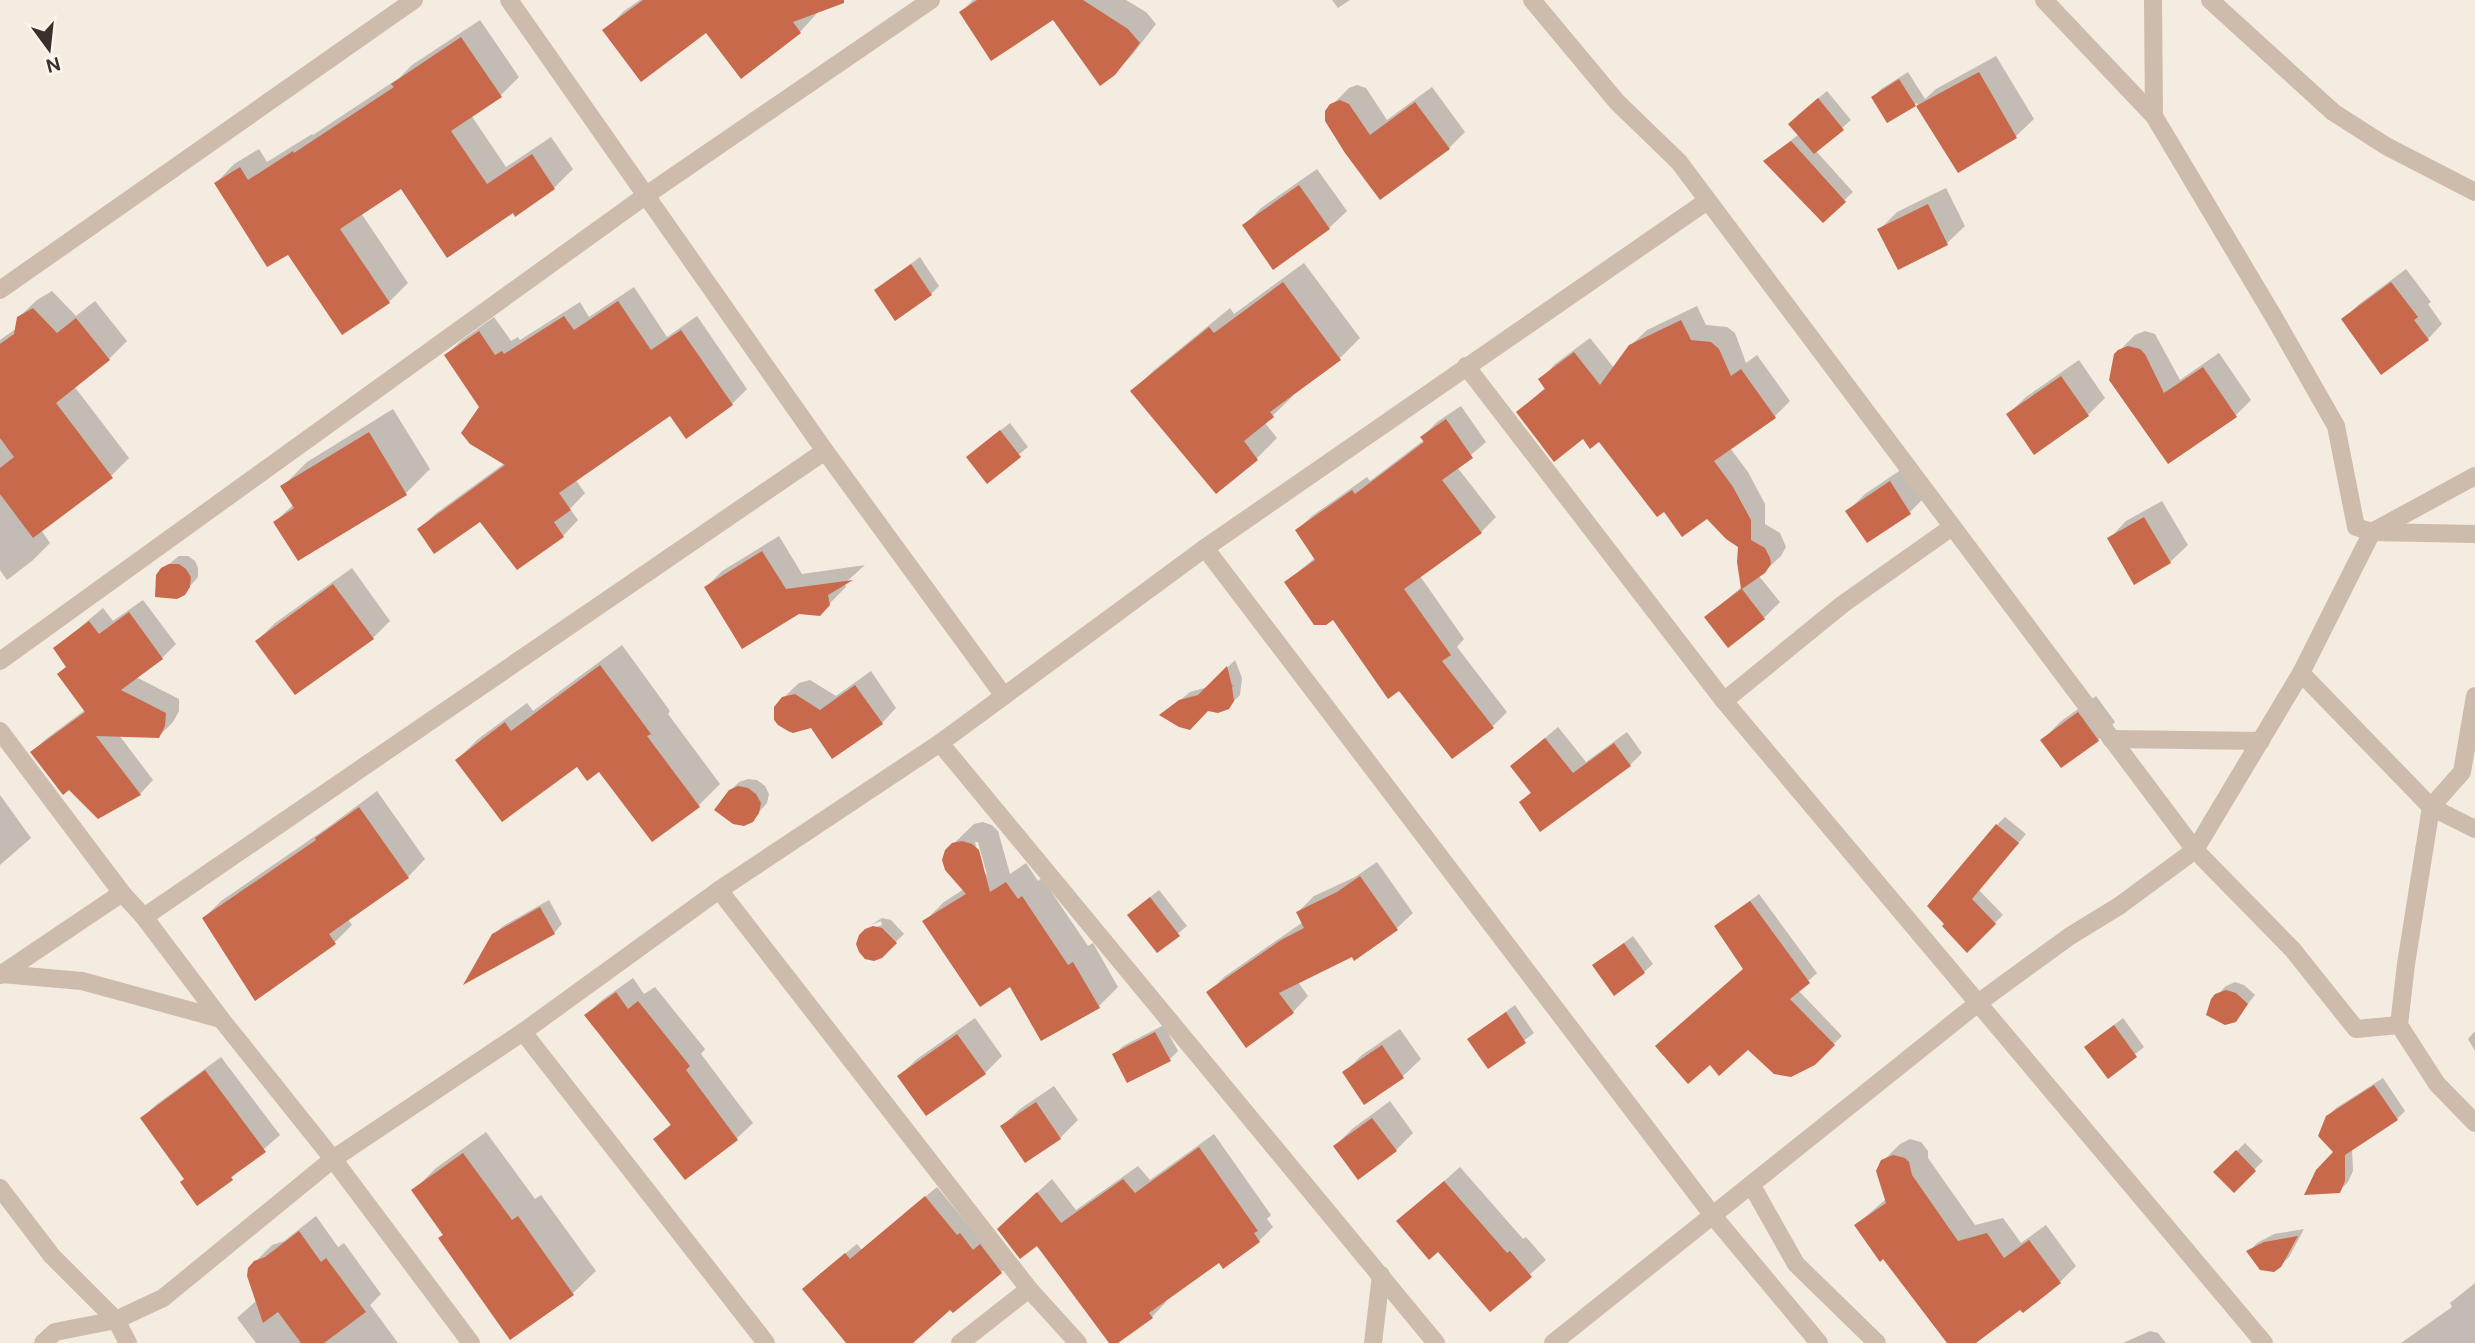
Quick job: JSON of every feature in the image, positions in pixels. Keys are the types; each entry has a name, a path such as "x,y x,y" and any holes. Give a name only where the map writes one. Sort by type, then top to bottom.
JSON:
{"street":[{"path":"3,281 414,0"},
{"path":"509,0 825,451 1004,696"},
{"path":"0,661 645,197 931,0"},
{"path":"1532,0 1617,102 1679,162 2195,850 2293,950 2356,1029 2399,1025"},
{"path":"2044,0 2154,116 2336,426 2356,527 2372,531 2475,534"},
{"path":"2153,0 2154,116"},
{"path":"2210,0 2333,112 2386,146 2475,192"},
{"path":"43,1343 55,1332 116,1320 163,1298 333,1158 523,1032 719,890 940,743 1205,548 1707,201"},
{"path":"1466,366 1724,701 2264,1343"},
{"path":"144,917 825,451"},
{"path":"1553,1343 1714,1217 1978,1003 2195,850 2301,673 2372,531 2475,476"},
{"path":"1724,701 1843,604 1952,527"},
{"path":"1205,548 1714,1217 1819,1343"},
{"path":"2301,673 2431,807 2475,829"},
{"path":"2475,696 2469,775 2431,807 2399,1025 2437,1084 2475,1123"},
{"path":"0,731 221,1019 333,1158 471,1343"},
{"path":"2111,738 2261,741"},
{"path":"940,743 1436,1343"},
{"path":"719,890 1030,1289 1078,1343"},
{"path":"1,975 122,892"},
{"path":"1,975 82,981 221,1019"},
{"path":"523,1032 766,1343"},
{"path":"1752,1186 1796,1264 1877,1343"},
{"path":"0,1188 52,1256 116,1320 128,1343"},
{"path":"1373,1343 1381,1275"},
{"path":"960,1343 1030,1289"}],"building":[{"path":"643,0 844,0 844,3 793,22 801,33 741,79 706,33 641,82 602,30"},
{"path":"977,0 1083,0 1128,29 1140,43 1115,75 1100,86 1053,20 991,61 959,12"},
{"path":"461,37 502,97 451,131 487,184 532,154 555,189 515,217 513,213 447,258 401,189 340,229 390,303 342,335 288,255 267,267 214,183 240,167 248,180 293,151 294,153 394,87 391,84"},
{"path":"1979,72 2017,138 1958,173 1916,106"},
{"path":"1899,79 1916,106 1887,123 1871,97"},
{"path":"1818,98 1844,130 1814,154 1788,124"},
{"path":"1340,100 1349,104 1370,135 1415,102 1450,149 1380,200 1325,121 1325,111 1330,104"},
{"path":"1791,141 1846,202 1823,223 1763,161"},
{"path":"1299,185 1330,229 1273,270 1242,225"},
{"path":"1928,204 1948,245 1898,270 1877,229"},
{"path":"911,264 932,295 895,321 874,290"},
{"path":"1283,282 1341,360 1270,412 1274,417 1244,441 1258,460 1216,494 1130,391 1209,327 1214,333"},
{"path":"2391,282 2418,317 2414,320 2429,340 2381,375 2341,319"},
{"path":"618,301 651,350 681,330 733,405 686,439 670,416 559,493 571,510 554,522 564,537 517,570 480,522 434,554 417,529 505,465 470,444 461,433 479,407 444,355 479,331 495,355 502,351 504,354 564,316 574,330"},
{"path":"33,308 57,333 76,318 110,360 56,403 113,478 33,538 0,494 0,468 14,457 0,438 0,344 14,334 17,317"},
{"path":"1681,320 1691,340 1711,342 1719,349 1731,376 1741,369 1776,418 1714,461 1733,487 1751,520 1751,540 1765,548 1771,564 1765,573 1742,589 1765,619 1728,648 1704,617 1741,589 1738,547 1726,539 1707,519 1682,537 1664,512 1657,517 1599,442 1590,449 1583,439 1554,462 1516,412 1545,389 1538,379 1574,352 1600,385 1629,345"},
{"path":"2128,346 2140,349 2145,354 2164,393 2203,367 2237,417 2168,464 2109,380 2114,354"},
{"path":"2061,376 2089,416 2034,455 2006,414"},
{"path":"1446,419 1473,458 1442,480 1482,533 1404,589 1451,655 1442,661 1494,728 1452,759 1399,691 1388,699 1333,620 1326,625 1314,625 1284,582 1315,560 1295,530 1352,490 1355,494 1424,442 1420,437"},
{"path":"1000,430 1021,457 987,484 966,457"},
{"path":"369,432 407,495 298,561 273,522 294,508 280,486"},
{"path":"1890,481 1911,514 1867,543 1845,511"},
{"path":"2144,517 2171,563 2134,585 2107,538"},
{"path":"762,551 786,589 853,580 828,595 830,605 820,616 799,614 742,649 704,587"},
{"path":"169,564 179,564 191,577 190,587 185,595 177,599 155,597 156,575 161,568"},
{"path":"333,584 374,639 295,695 255,641"},
{"path":"129,612 163,659 121,690 166,713 165,726 159,738 96,736 141,795 98,819 69,790 63,795 30,752 85,712 57,674 66,667 53,648 89,621 99,634"},
{"path":"600,665 651,734 647,736 700,807 652,842 599,772 587,781 577,767 502,822 455,760 505,722 511,731"},
{"path":"1227,666 1232,686 1234,685 1234,701 1229,709 1218,713 1208,711 1190,730 1159,715 1179,700 1198,695"},
{"path":"855,685 883,724 832,759 811,728 793,733 774,720 774,707 782,697 795,694 820,710"},
{"path":"2078,712 2099,741 2061,768 2040,740"},
{"path":"1545,738 1573,773 1614,743 1631,766 1540,832 1519,802 1531,793 1510,766"},
{"path":"738,786 748,788 756,794 761,803 753,822 744,826 733,824 714,810 729,790"},
{"path":"359,807 409,878 329,934 336,944 255,1001 202,918 316,840 315,838"},
{"path":"1996,824 2019,843 1972,899 1996,924 1967,953 1927,906"},
{"path":"962,841 979,850 990,892 1006,882 1018,899 1022,896 1068,965 1073,962 1100,1008 1041,1041 1010,987 980,1007 922,921 966,894 945,870 942,860 945,850 952,843"},
{"path":"1360,876 1398,930 1354,961 1352,957 1279,993 1294,1013 1246,1048 1206,992 1281,940 1304,928 1296,912 1337,892"},
{"path":"1150,897 1180,936 1157,953 1127,915"},
{"path":"1750,901 1810,983 1790,999 1835,1045 1815,1065 1791,1077 1774,1074 1748,1050 1719,1076 1710,1065 1688,1084 1655,1046 1743,969 1714,926"},
{"path":"540,907 555,934 463,985 492,934"},
{"path":"873,926 882,928 897,943 882,958 874,961 865,959 856,944 859,935"},
{"path":"1624,943 1645,973 1614,996 1592,965"},
{"path":"2226,990 2236,993 2248,1004 2236,1022 2225,1025 2206,1015 2215,994"},
{"path":"616,992 628,1009 638,1001 690,1066 686,1070 738,1140 685,1180 653,1139 671,1125 584,1015"},
{"path":"1506,1012 1526,1043 1488,1069 1467,1039"},
{"path":"2114,1025 2137,1057 2108,1079 2084,1047"},
{"path":"1155,1032 1171,1061 1127,1083 1112,1054"},
{"path":"957,1034 986,1074 926,1116 897,1076"},
{"path":"1382,1045 1404,1078 1364,1105 1342,1072"},
{"path":"205,1070 266,1152 197,1206 180,1182 184,1179 140,1118"},
{"path":"2374,1085 2398,1120 2345,1155 2345,1181 2340,1193 2304,1195 2316,1170 2333,1152 2318,1136 2326,1116"},
{"path":"1036,1102 1061,1139 1025,1163 1000,1126"},
{"path":"1372,1118 1397,1151 1358,1180 1333,1146"},
{"path":"1199,1147 1258,1231 1254,1233 1260,1242 1223,1269 1219,1263 1149,1313 1153,1318 1118,1343 1109,1343 1037,1246 1020,1259 997,1229 1037,1192 1061,1223 1123,1179 1135,1193"},
{"path":"2236,1150 2256,1171 2234,1193 2213,1172"},
{"path":"463,1153 512,1220 518,1216 574,1295 510,1340 438,1238 443,1235 411,1190"},
{"path":"1893,1155 1909,1162 1912,1175 1958,1241 1987,1233 2004,1258 2029,1240 2061,1283 2023,1313 2020,1310 1976,1343 1947,1343 1883,1259 1880,1262 1854,1225 1886,1203 1876,1171 1881,1160"},
{"path":"1444,1181 1507,1253 1510,1251 1532,1277 1490,1312 1438,1252 1429,1260 1396,1221"},
{"path":"925,1196 973,1250 980,1244 1002,1273 953,1313 950,1310 913,1343 846,1343 802,1289 845,1253 850,1259"},
{"path":"299,1231 321,1262 326,1258 366,1312 324,1343 301,1343 278,1312 263,1323 247,1276 248,1268 254,1261 265,1257"},
{"path":"2298,1236 2281,1267 2274,1272 2260,1270 2246,1251 2264,1242"}]}
